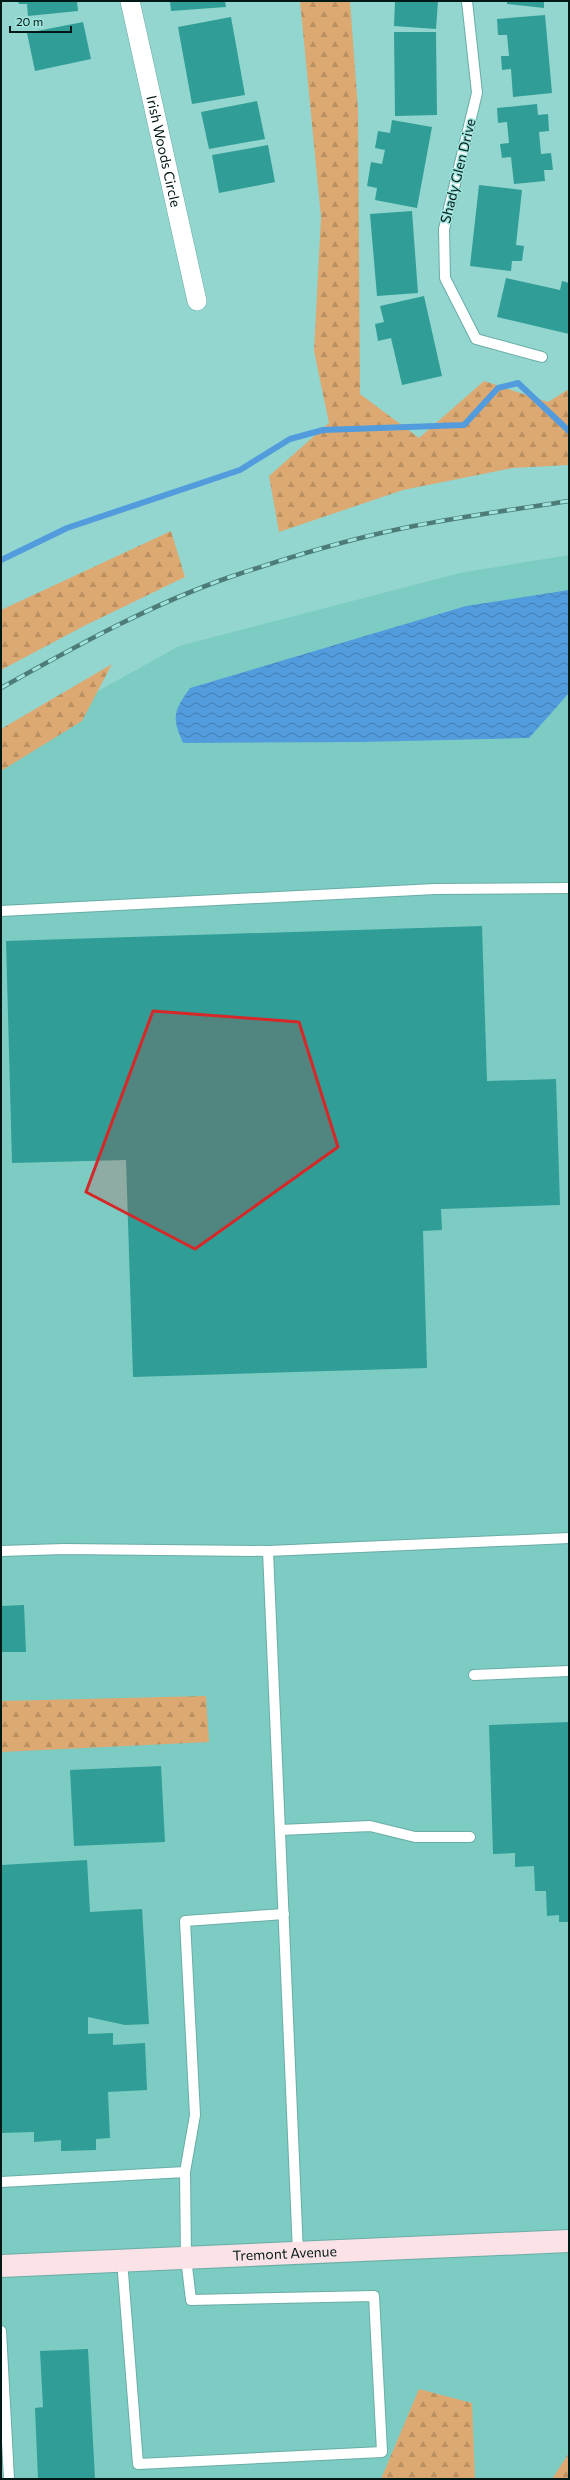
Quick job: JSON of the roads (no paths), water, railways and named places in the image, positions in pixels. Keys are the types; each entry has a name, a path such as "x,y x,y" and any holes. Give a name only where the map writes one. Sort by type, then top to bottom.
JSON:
{"street":[{"name":"Irish Woods Circle","path":"130,1 197,301"},
{"name":"Tremont Avenue","path":"1,2266 569,2241"}],"lane":[{"name":"Shady Glen Drive","path":"468,1 477,92 444,229 445,278 476,338 542,357"},
{"path":"1,911 427,890 569,888"},
{"path":"1,1551 64,1549 268,1551 569,1538"},
{"path":"268,1551 298,2253"},
{"path":"474,1674 569,1671"},
{"path":"280,1830 370,1826 415,1837 470,1836"},
{"path":"122,2260 138,2464 382,2452 374,2296 191,2300 186,2258 185,2172 195,2115 185,1921 284,1914"},
{"path":"1,2182 185,2172"},
{"path":"1,2331 9,2479"}],"water":[{"path":"569,590 569,693 529,738 363,742 183,743 179,734 176,714 180,702 190,688 466,606"}],"waterway":[{"path":"1,560 67,528 240,470 290,439 323,430 464,425 498,388 518,383 569,431"}],"railway":[{"path":"1,688 85,642 141,614 170,600 230,577 321,548 367,536 452,519 569,501"}]}
